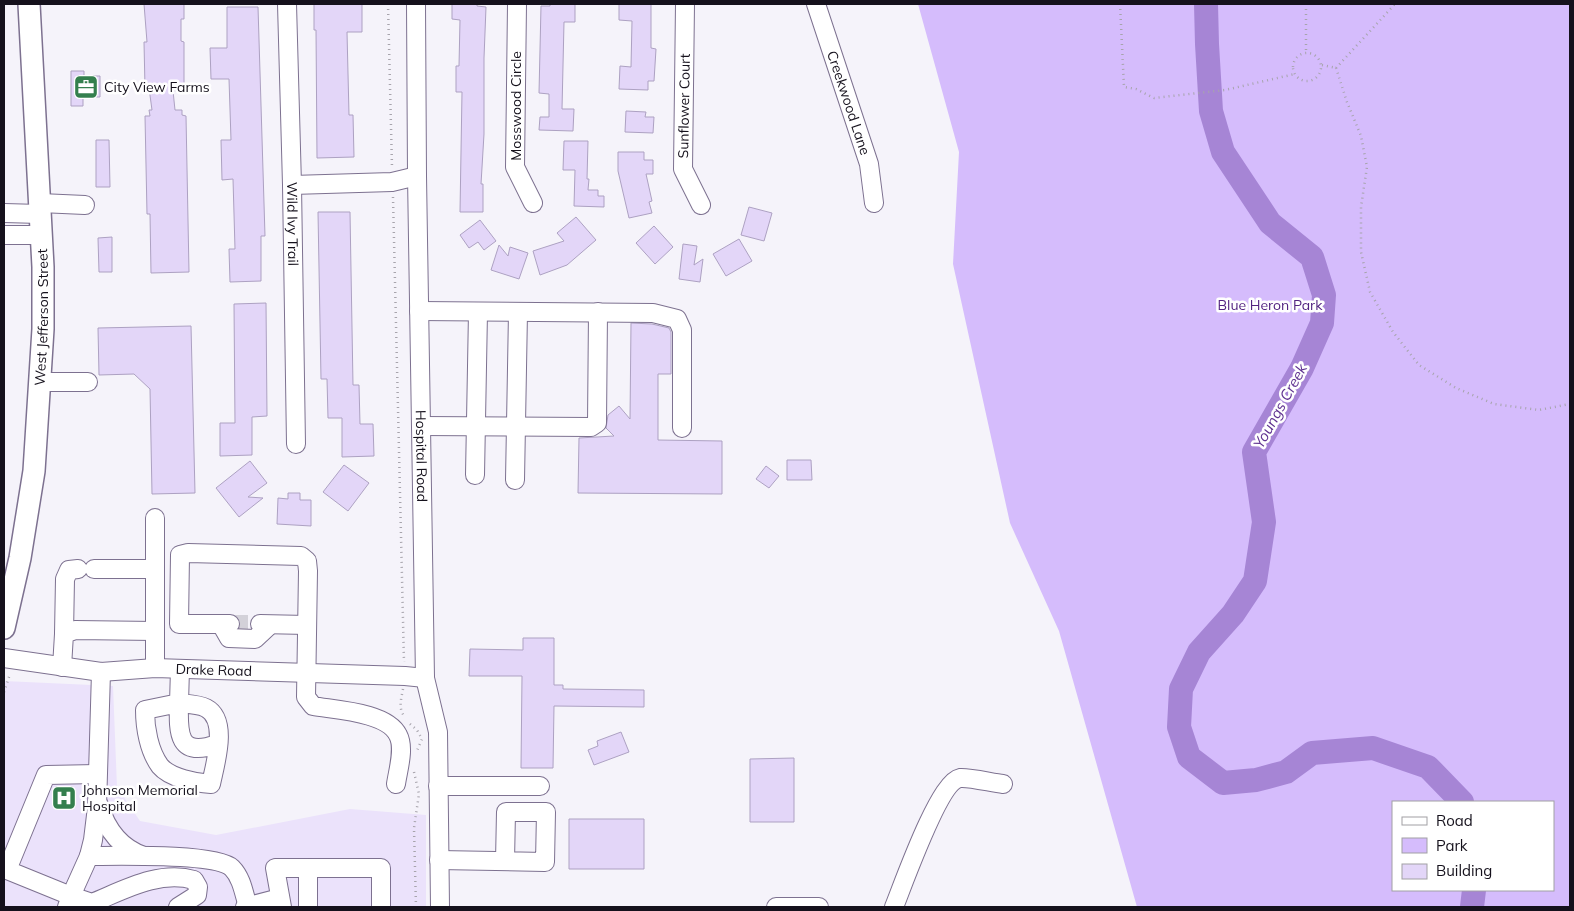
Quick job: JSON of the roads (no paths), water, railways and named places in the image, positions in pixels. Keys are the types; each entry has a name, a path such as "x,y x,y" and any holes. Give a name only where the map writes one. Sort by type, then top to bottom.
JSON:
{"main road":[{"name":"West Jefferson Street","path":"4,628 20,558 34,471 43,329 43,266 29,4"}],"street":[{"name":"Wild Ivy Trail","path":"287,4 296,444"},
{"name":"Hospital Road","path":"416,4 425,678 438,732 440,907"},
{"name":"Mosswood Circle","path":"517,4 515,167 533,204"},
{"name":"Sunflower Court","path":"685,4 683,169 701,205"},
{"name":"Creekwood Lane","path":"816,4 869,164 874,203"},
{"path":"292,185 392,182 417,176"},
{"path":"4,213 85,204"},
{"path":"4,235 41,235"},
{"path":"419,311 653,313 678,319 682,330 682,428"},
{"path":"475,475 478,312"},
{"path":"515,480 518,312"},
{"path":"421,426 591,427 597,423 598,312"},
{"path":"40,382 88,382"},
{"path":"155,518 155,668"},
{"path":"307,625 262,624 255,639 229,638 226,624 179,624 180,555 188,553 302,556 307,561 308,571 306,697 313,706 363,714 386,722 398,734 401,755 396,784"},
{"path":"62,667 65,579 69,570 156,569"},
{"path":"64,634 75,630 155,631"},
{"name":"Drake Road","path":"4,658 101,672 155,668 306,672 425,678"},
{"path":"180,669 178,727 181,739 189,747 198,749 217,744"},
{"path":"69,902 89,856 93,840 97,799 101,672"},
{"path":"179,703 206,708 216,716 220,728 211,784 195,782 177,776 161,766 148,741 145,710 179,703"},
{"path":"97,774 46,775 7,870 69,902 93,905 154,878 186,877 194,880 198,887 197,896 178,907"},
{"path":"894,907 932,813 948,785 960,778 1002,784"},
{"path":"438,786 540,786"},
{"path":"97,799 105,822 114,835 124,846 147,857"},
{"path":"89,856 204,859 220,862 232,868 243,886 247,907 281,902 275,868 381,868 381,907"},
{"path":"439,860 505,861"},
{"path":"308,868 308,907"},
{"path":"776,907 819,907"}],"waterway":[{"name":"Youngs Creek","path":"1206,4 1211,111 1223,152 1270,223 1312,257 1324,295 1322,323 1302,368 1254,452 1264,522 1255,581 1233,614 1199,652 1181,689 1179,727 1189,757 1223,783 1256,780 1286,772 1312,753 1373,748 1428,767 1461,801"},
{"name":"Youngs Creek","path":"1472,907 1474,891"}],"tunnel":[{"path":"230,624 254,624"}],"place":[{"name":"City View Farms","path":"86,87"},
{"name":"Johnson Memorial Hospital","path":"64,798"}],"park label":[{"name":"Blue Heron Park","path":"1270,305"}]}
